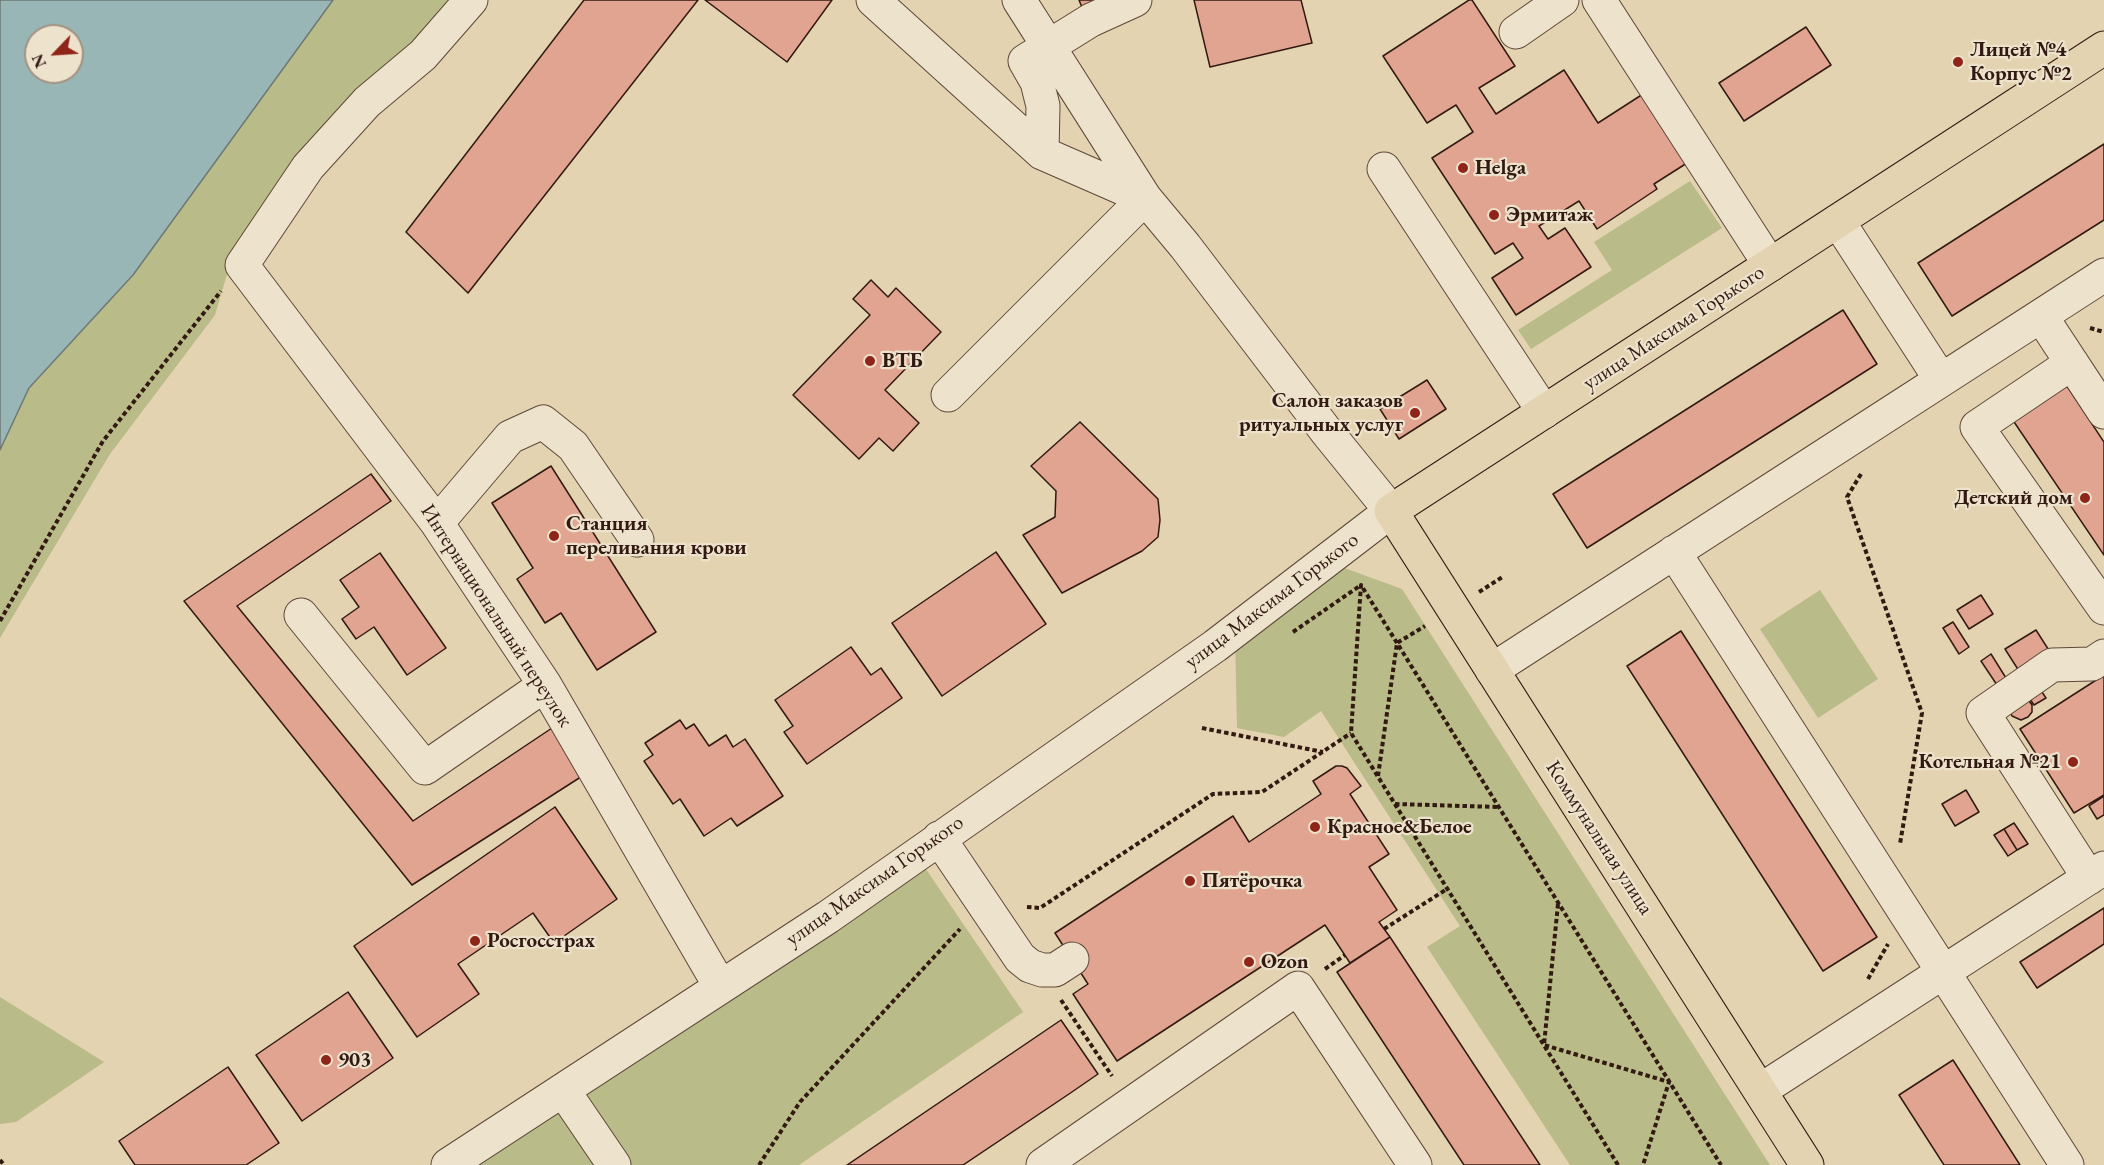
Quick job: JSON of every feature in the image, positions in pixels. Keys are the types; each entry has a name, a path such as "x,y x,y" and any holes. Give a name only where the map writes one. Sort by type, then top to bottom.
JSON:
{"main road":[{"name":"улица Максима Горького","path":"1391,511 2104,48"},
{"name":"Коммунальная улица","path":"1391,511 1807,1165"}],"street":[{"path":"242,265 308,167 367,102 423,54 471,0"},
{"path":"873,0 1042,153 1145,198"},
{"path":"1019,0 1145,198 1391,511"},
{"path":"1042,153 1043,106 1038,82 1025,61 1091,20 1135,0"},
{"path":"1516,32 1562,0"},
{"path":"1599,0 1770,265"},
{"path":"1384,169 1544,411"},
{"path":"948,395 1145,198"},
{"path":"1838,221 1941,380"},
{"name":"Интернациональный переулок","path":"242,265 437,523 545,685 720,986"},
{"path":"1492,670 2104,275"},
{"path":"2041,316 2104,412"},
{"path":"2072,363 1977,427 2104,608"},
{"path":"437,523 510,437 543,422 573,446 637,540"},
{"name":"улица Максима Горького","path":"448,1165 828,917 1215,646 1391,511"},
{"path":"1674,552 2067,1165"},
{"path":"301,615 425,768 545,685"},
{"path":"1761,1090 2096,873 1983,713 2052,665 2092,664 2104,656"},
{"path":"939,838 1020,958 1030,966 1042,970 1055,970 1072,959"},
{"path":"1043,1165 1298,988 1415,1165"},
{"path":"563,1089 614,1165"}],"path":[{"path":"0,621 103,441 242,265"},
{"path":"1867,428 1873,454 1847,497 1922,713 1892,892"},
{"path":"1618,1165 1351,733 1361,585 1721,1165"},
{"path":"1378,777 1397,643"},
{"path":"1202,728 1324,752"},
{"path":"981,901 1040,908 1213,794 1262,792 1351,733"},
{"path":"1395,804 1499,807"},
{"path":"1384,929 1447,889"},
{"path":"1544,1045 1558,903"},
{"path":"759,1165 801,1102 960,928"},
{"path":"1544,1045 1669,1082"},
{"path":"1643,1165 1669,1082"},
{"path":"0,1160 4,1165"}],"green space":[{"path":"333,0 456,0 233,254 215,315 110,454 0,638 0,450 29,388 133,275"},
{"path":"1690,181 1722,228 1531,349 1518,330 1612,270 1594,242"},
{"path":"1339,566 1402,589 1770,1165 1570,1165 1427,947 1460,926 1321,711 1284,737 1237,728 1235,635"},
{"path":"1820,590 1878,679 1818,718 1760,629"},
{"path":"913,850 1023,1012 799,1165 442,1165"},
{"path":"0,997 104,1062 16,1122 0,1124"}],"water":[{"path":"0,0 333,0 133,275 29,388 0,450"}],"building":[{"path":"584,0 698,0 468,293 406,232"},
{"path":"705,0 832,0 787,62"},
{"path":"1079,0 1107,0 1083,10"},
{"path":"1194,0 1301,0 1312,43 1210,67"},
{"path":"1472,0 1515,66 1479,88 1496,114 1564,70 1598,123 1643,94 1687,163 1654,184 1657,189 1597,229 1579,201 1539,226 1548,239 1565,228 1591,267 1516,315 1492,278 1523,258 1513,243 1495,254 1432,158 1473,132 1456,105 1427,123 1383,56"},
{"path":"1806,27 1831,65 1744,121 1719,83"},
{"path":"2104,144 2104,220 1952,316 1918,263"},
{"name":"ВТБ","path":"871,280 888,297 896,288 941,332 885,390 919,423 893,451 879,438 859,459 793,395 870,315 853,299"},
{"path":"1843,310 1877,364 1587,548 1553,494"},
{"path":"1427,380 1446,409 1399,439 1380,409"},
{"name":"Детский дом","path":"2063,380 2104,442 2104,555 2008,413"},
{"path":"1080,422 1158,499 1160,520 1158,537 1142,551 1062,593 1023,535 1055,517 1056,491 1031,466"},
{"name":"Станция переливания крови","path":"551,466 656,632 597,670 561,613 545,623 517,579 533,568 492,503"},
{"path":"371,474 391,501 237,606 413,821 555,726 587,773 412,885 184,601"},
{"path":"996,552 1046,624 942,696 892,623"},
{"path":"380,553 446,648 407,675 374,627 356,639 342,619 359,607 340,580"},
{"path":"1981,595 1993,614 1969,629 1957,610"},
{"path":"1953,622 1969,647 1959,654 1943,628"},
{"path":"2036,630 2050,652 2019,671 2005,649"},
{"path":"1681,631 1877,937 1823,971 1627,666"},
{"path":"851,647 871,675 881,668 902,698 807,764 784,732 793,726 775,700"},
{"path":"1991,654 2006,678 1997,685 1981,661"},
{"name":"Котельная №21","path":"2104,675 2104,795 2074,813 2020,729"},
{"path":"2040,689 2046,698 2034,705 2028,696"},
{"path":"2027,698 2032,705 2032,712 2028,717 2021,720 2012,716 2009,709"},
{"path":"680,720 686,729 694,724 709,746 726,735 733,747 745,739 783,796 737,826 731,818 704,836 680,799 673,804 644,761 653,755 645,743"},
{"path":"1336,766 1347,768 1361,786 1350,794 1389,854 1369,867 1397,910 1379,922 1390,937 1350,963 1325,925 1117,1061 1073,994 1088,984 1055,933 1233,816 1249,842 1321,794 1313,781"},
{"path":"1966,790 1979,812 1955,826 1942,804"},
{"path":"2104,796 2104,815 2097,819 2089,806"},
{"path":"555,807 617,899 554,943 533,913 458,964 479,994 417,1037 354,946"},
{"path":"2014,823 2028,844 2017,850 2004,829"},
{"path":"2004,829 2017,850 2008,856 1994,835"},
{"path":"2104,908 2104,944 2037,988 2020,962"},
{"path":"1390,937 1540,1165 1464,1165 1337,972"},
{"path":"348,992 393,1058 302,1121 256,1055"},
{"path":"1061,1020 1098,1074 1069,1094 963,1165 847,1165"},
{"path":"1953,1060 2020,1165 1944,1165 1899,1095"},
{"path":"228,1067 279,1143 246,1165 135,1165 119,1141"}],"place":[{"name":"Лицей №4 Корпус №2","path":"1958,62"},
{"name":"Helga","path":"1463,168"},
{"name":"Эрмитаж","path":"1494,215"},
{"name":"ВТБ","path":"870,361"},
{"name":"Салон заказов ритуальных услуг","path":"1415,413"},
{"name":"Детский дом","path":"2085,498"},
{"name":"Станция переливания крови","path":"554,536"},
{"name":"Котельная №21","path":"2073,762"},
{"name":"Красное&Белое","path":"1315,827"},
{"name":"Пятёрочка","path":"1190,881"},
{"name":"Росгосстрах","path":"475,941"},
{"name":"Ozon","path":"1249,962"},
{"name":"903","path":"326,1060"}]}
